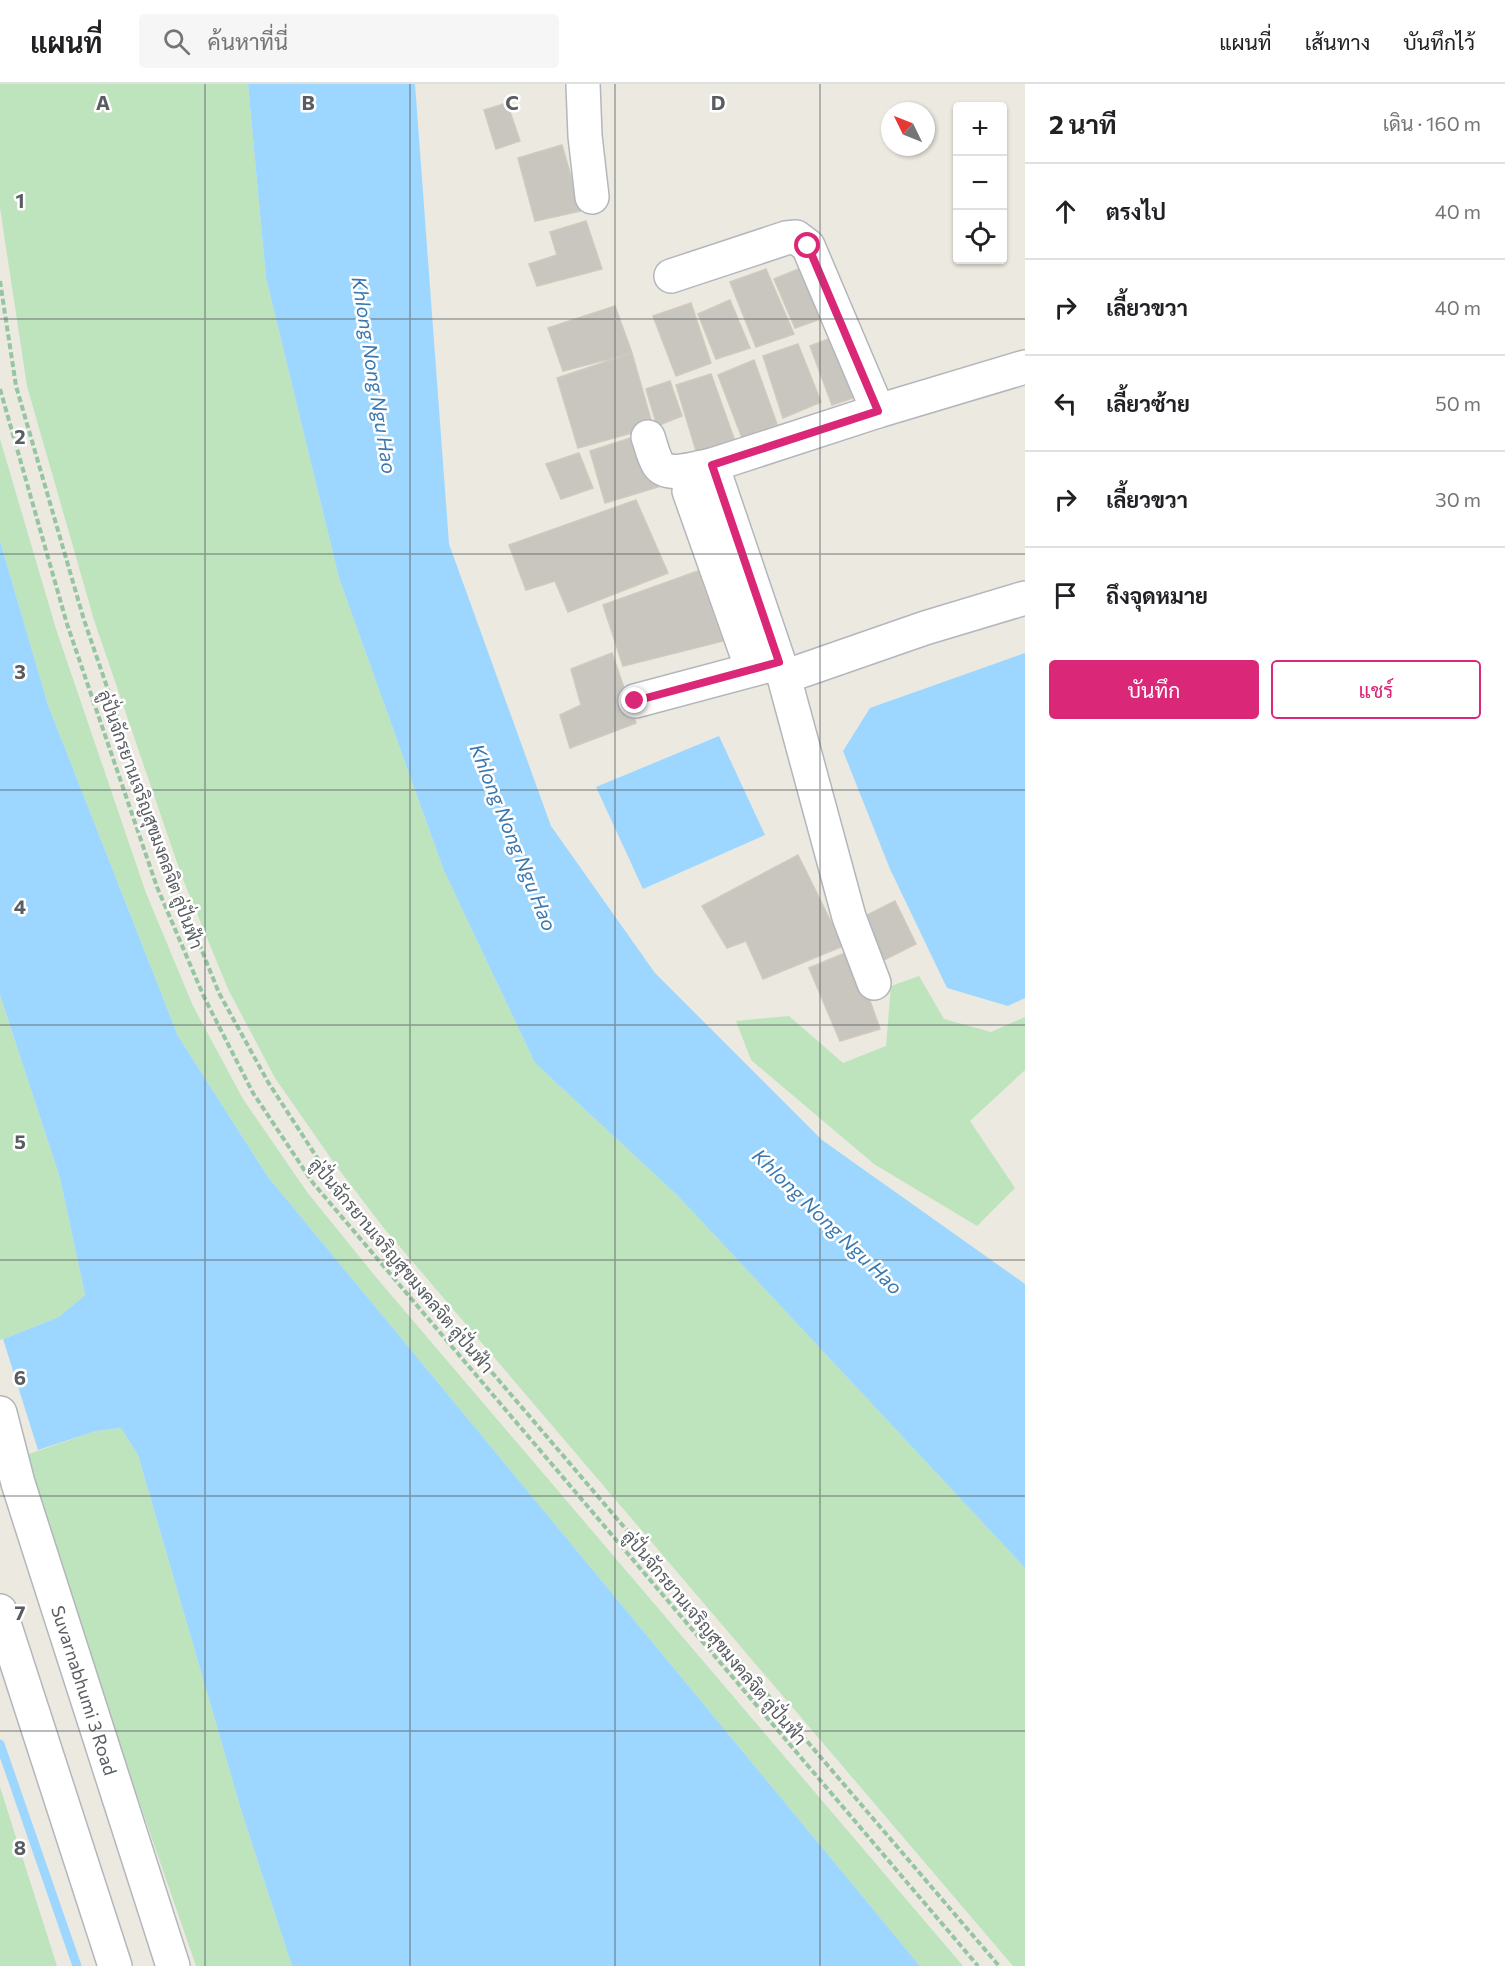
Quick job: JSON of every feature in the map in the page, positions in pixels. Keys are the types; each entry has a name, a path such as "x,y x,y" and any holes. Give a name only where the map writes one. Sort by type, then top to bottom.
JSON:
{"street":[{"path":"583,84 585,136 592,197"},
{"path":"671,276 786,238 796,237 808,246 878,411"},
{"path":"648,437 658,464 663,470 678,471 712,465 878,411 1025,367"},
{"path":"712,465 772,670 849,917 874,983"},
{"path":"689,491 772,670"},
{"path":"635,701 772,670 1025,598"},
{"name":"Suvarnabhumi 3 Road","path":"0,1413 18,1483 173,1966"},
{"path":"0,1611 115,1966"}],"path":[{"path":"0,281 16,386 88,632 173,879 219,993 268,1082 327,1173 396,1260 999,1966"},
{"name":"ลู่ปั่นจักรยานเจริญสุขมงคลจิต ลู่ปั่นฟ้า","path":"0,389 67,624 157,886 204,997 253,1093 313,1183 978,1966"}],"green space":[{"path":"0,84 248,84 266,278 339,578 444,871 535,1063 678,1196 1025,1568 1025,1966 1013,1966 383,1227 337,1167 275,1078 228,989 182,877 94,620 27,386 0,208"},
{"path":"0,439 56,629 146,893 193,1006 243,1099 307,1192 375,1276 963,1966 920,1966 268,1177 178,1036 48,705 0,541"},
{"path":"919,976 944,1019 991,1032 1025,1017 1025,1070 970,1121 1015,1188 977,1226 874,1164 751,1060 736,1021 789,1016 843,1063 886,1046 891,986"},
{"path":"0,995 60,1178 85,1295 59,1317 0,1340"},
{"path":"121,1428 138,1455 242,1813 292,1966 196,1966 20,1457 96,1431"},
{"path":"0,1787 57,1966 0,1966"}],"water":[{"name":"Khlong Nong Ngu Hao","path":"248,84 415,84 449,544 551,826 655,973 822,1140 1025,1284 1025,1568 678,1196 535,1063 444,871 339,578 266,278"},
{"path":"0,541 48,705 178,1036 268,1177 920,1966 292,1966 242,1813 138,1455 121,1428 96,1431 38,1450 3,1339 59,1317 85,1295 60,1178 0,995"},
{"path":"1025,653 1025,998 1008,1006 947,988 890,869 843,751 870,708"},
{"path":"719,736 765,835 643,889 596,787"}],"building":[{"path":"507,103 520,141 496,149 484,110"},
{"path":"562,145 581,211 535,221 518,158"},
{"path":"586,221 602,269 537,286 529,264 557,255 550,232"},
{"path":"801,268 823,318 795,328 774,279"},
{"path":"766,269 794,334 756,347 730,282"},
{"path":"730,300 750,348 716,359 698,314"},
{"path":"691,303 711,363 676,376 653,316"},
{"path":"615,306 632,353 563,371 548,328"},
{"path":"841,334 862,395 832,405 810,346"},
{"path":"798,344 821,402 783,418 763,356"},
{"path":"632,353 653,427 578,448 557,378"},
{"path":"754,360 777,424 742,438 718,375"},
{"path":"711,374 735,441 697,454 676,385"},
{"path":"670,381 682,416 657,426 646,389"},
{"path":"646,433 658,487 605,503 590,451"},
{"path":"579,453 593,488 561,499 546,464"},
{"path":"636,500 668,573 568,612 555,581 526,590 509,545"},
{"path":"698,571 723,641 623,666 603,605"},
{"path":"612,653 636,723 570,748 560,715 581,705 571,669"},
{"path":"798,855 843,946 763,979 746,941 727,948 702,906"},
{"path":"895,901 916,944 882,961 861,918"},
{"path":"852,950 880,1029 840,1041 809,968"}],"waterway":[{"path":"0,1744 77,1966"}],"route":[{"path":"635,701 779,662 712,465 878,411 808,246"}]}
